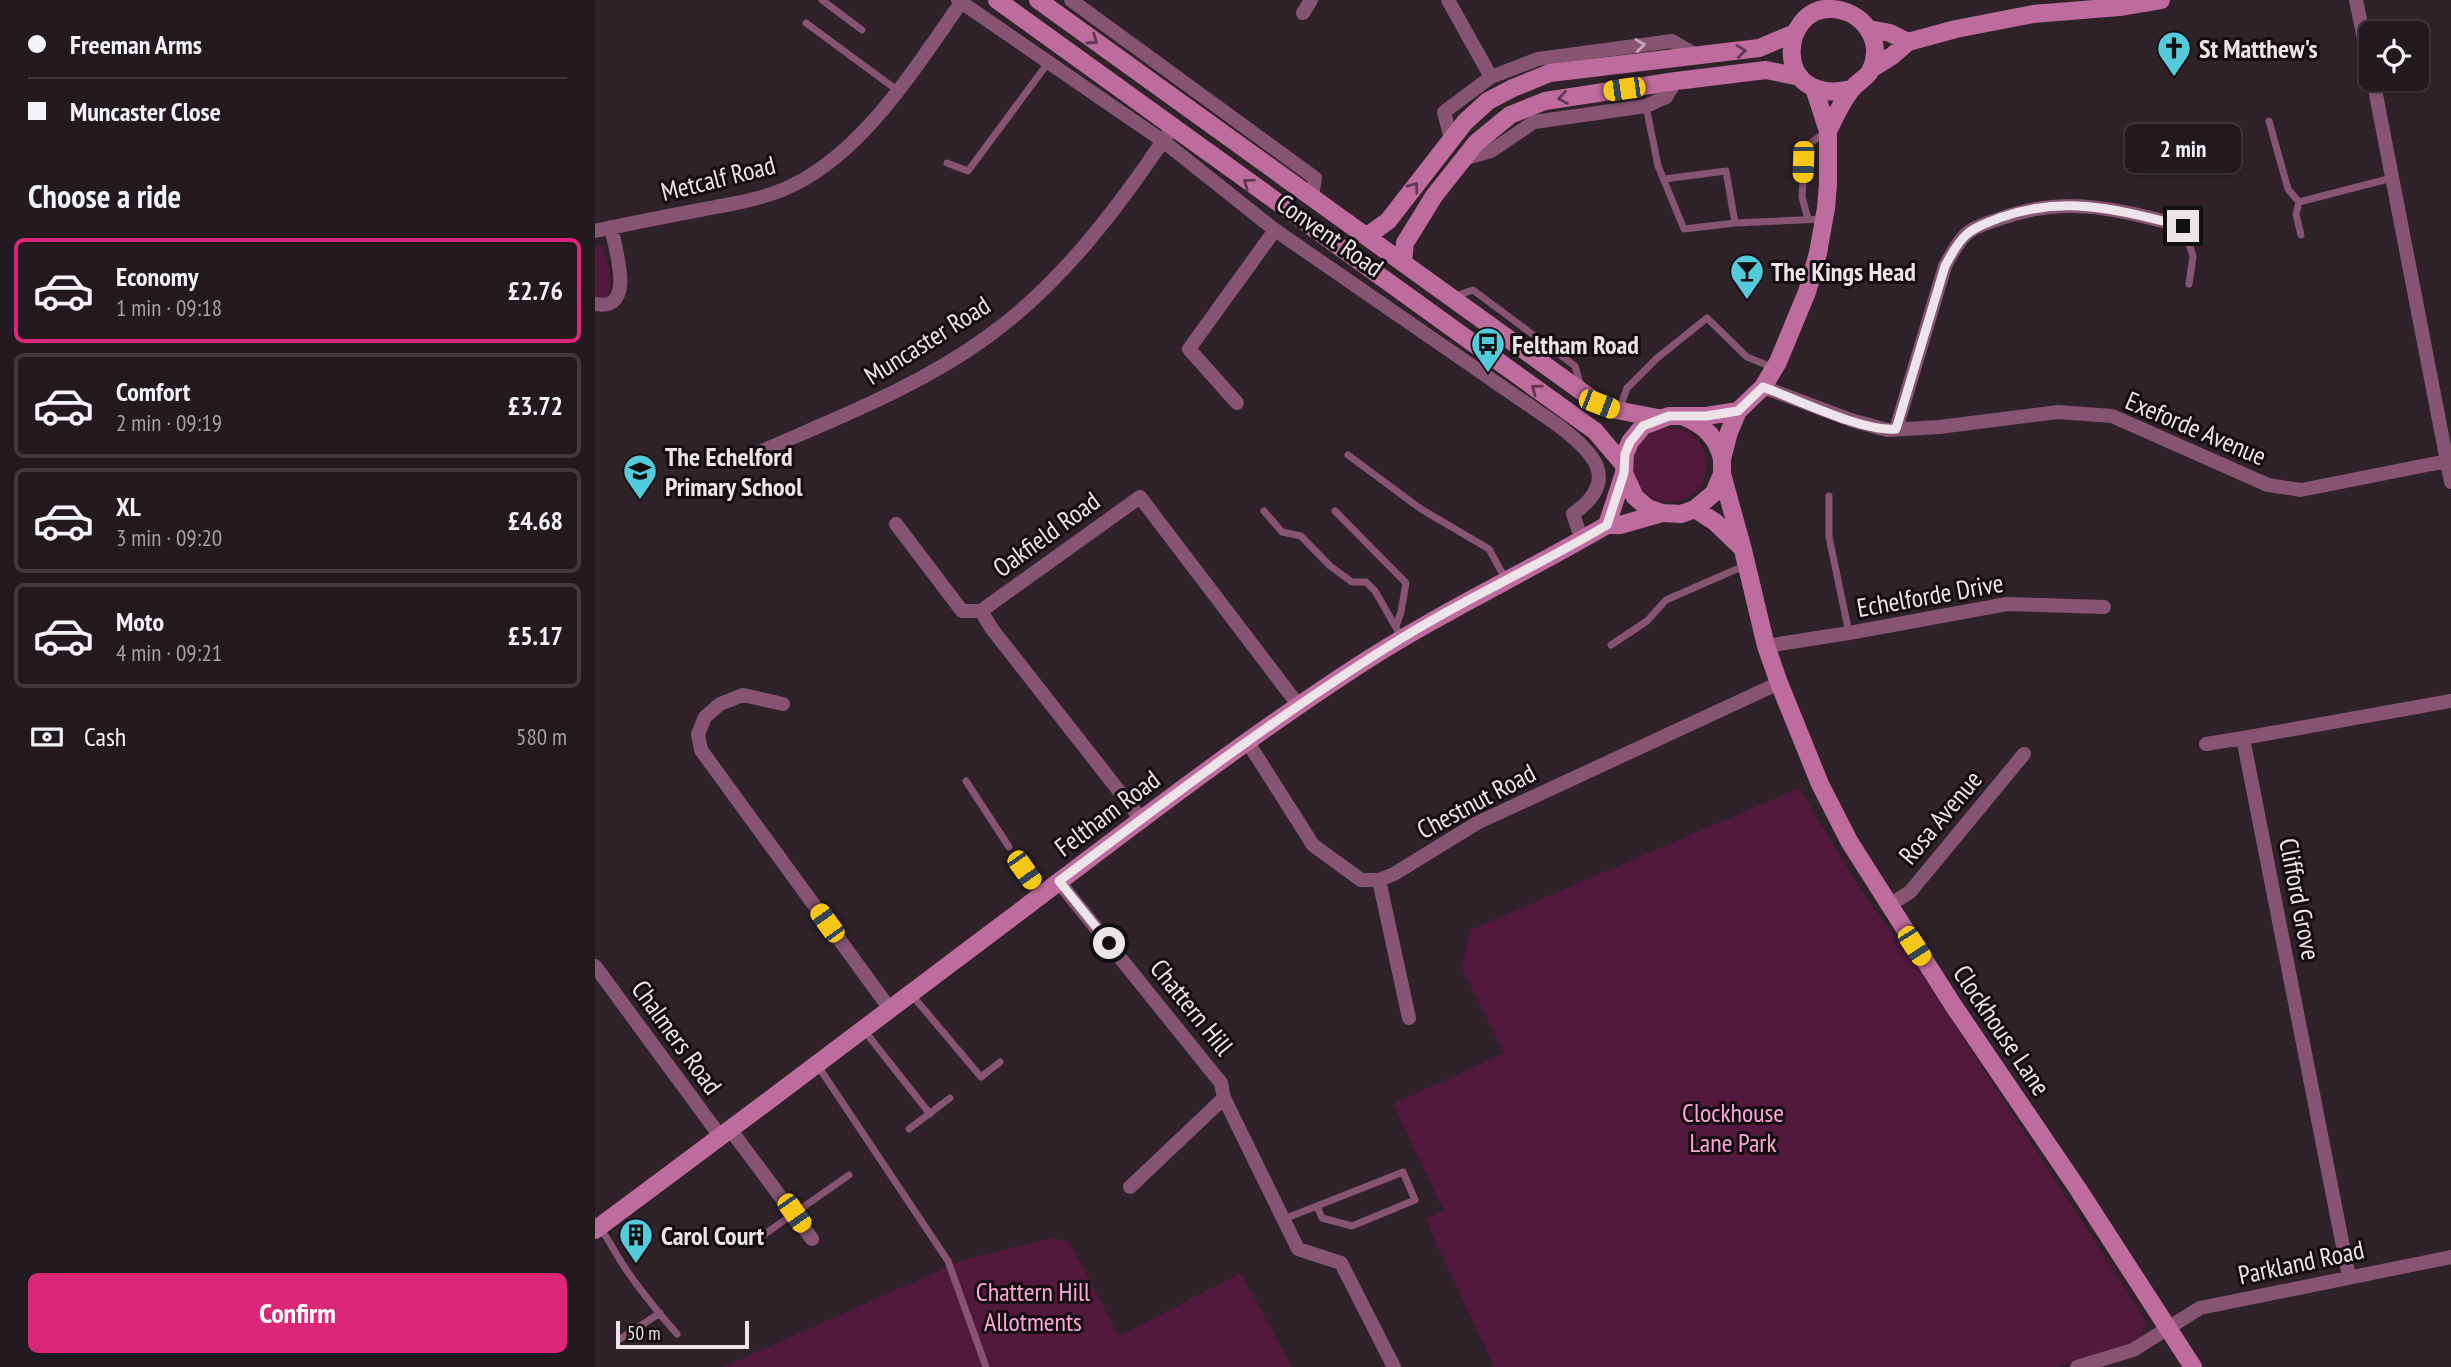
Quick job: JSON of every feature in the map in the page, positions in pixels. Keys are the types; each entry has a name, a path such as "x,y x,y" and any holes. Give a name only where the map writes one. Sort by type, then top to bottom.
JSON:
{"main road":[{"name":"Convent Road","path":"997,0 1167,135 1364,266 1563,419 1595,432 1624,469"},
{"name":"Convent Road","path":"1038,0 1599,404 1619,411 1658,418"},
{"path":"1828,131 1852,89 1871,69 1892,56 1908,41 2033,14 2119,7 2161,0"},
{"path":"1624,469 1635,497 1648,508 1662,513 1681,514 1695,509 1714,493 1729,432 1738,411 1763,387 1774,368 1807,292 1818,253 1816,219 1828,184 1828,131 1807,83 1792,61 1791,47 1795,33 1811,15 1832,9 1852,13 1869,29 1875,52 1871,69"},
{"path":"1869,29 1890,33 1908,41"},
{"path":"1367,236 1388,221 1465,121 1488,101 1549,73 1759,48 1795,33"},
{"path":"1403,261 1405,243 1434,196 1476,142 1510,115 1545,101 1766,70 1834,93 1852,89"},
{"path":"1607,525 1624,469 1625,454 1630,442 1643,426 1669,416 1738,411"},
{"path":"1684,417 1700,424 1712,435 1722,467"},
{"name":"Clockhouse Lane","path":"1722,467 1766,646 1820,784 1849,841 1888,906 2078,1189 2193,1367"},
{"path":"1695,509 1714,522 1745,557"},
{"name":"Feltham Road","path":"597,1228 818,1065 1141,819 1399,632 1507,581 1607,525 1662,513"}],"street":[{"name":"Convent Road","path":"1071,0 1315,178 1312,195"},
{"path":"1303,13 1311,0"},
{"path":"1448,0 1491,77"},
{"path":"2356,0 2360,21"},
{"name":"Convent Road","path":"961,1 1048,63 1167,135 1276,230 1563,419 1587,448 1598,468 1599,487 1588,503 1573,514 1582,540"},
{"name":"Metcalf Road","path":"595,231 752,200 783,190 811,175 840,154 874,122 961,1"},
{"path":"1451,139 1444,112 1491,77 1538,59 1672,41 1698,56"},
{"path":"1463,159 1491,151 1534,122 1646,106 1666,97 1676,81"},
{"path":"2374,91 2451,482"},
{"name":"Muncaster Road","path":"755,454 871,403 933,371 988,336 1043,290 1084,246 1167,135"},
{"path":"1896,429 1945,266 1959,241 1968,232 2016,212 2069,204 2112,209 2183,226"},
{"path":"595,304 602,306 613,303 620,293 621,280 611,227"},
{"path":"1237,403 1189,349 1276,230"},
{"name":"Exeforde Avenue","path":"1763,387 1851,420 1887,430 1939,427 2057,412 2112,416 2268,485 2301,489 2447,461"},
{"name":"Oakfield Road","path":"1141,819 992,629 981,611 1140,497 1299,706"},
{"path":"896,524 961,611 981,611"},
{"name":"Echelforde Drive","path":"1766,646 2007,604 2104,607"},
{"name":"Chestnut Road","path":"1379,880 1394,874 1477,823 1779,683"},
{"path":"783,704 743,695 720,704 705,717 698,734 701,750 890,1009"},
{"path":"2206,744 2451,701"},
{"name":"Clifford Grove","path":"2243,738 2349,1277"},
{"path":"1247,741 1313,845 1361,880 1379,880 1409,1018"},
{"name":"Rosa Avenue","path":"1888,906 1910,892 2024,754"},
{"name":"Chattern Hill","path":"1059,881 1221,1083 1224,1098 1130,1187"},
{"name":"Chalmers Road","path":"595,966 725,1133 794,1213 812,1239"},
{"path":"1224,1098 1298,1249 1341,1263 1394,1367"},
{"name":"Parkland Road","path":"2077,1367 2133,1350 2200,1308 2451,1257"}],"lane":[{"path":"822,0 862,30"},
{"path":"806,23 897,90"},
{"path":"947,163 968,171 1048,63"},
{"path":"1646,106 1658,166 1684,229 1735,223 1816,219 1802,197 1805,146 1828,131"},
{"path":"2269,121 2288,189 2299,202"},
{"path":"1664,180 1726,171 1735,223"},
{"path":"2299,202 2392,178"},
{"path":"2299,202 2296,214 2301,235"},
{"path":"2189,284 2193,256 2183,226 2194,210"},
{"path":"1619,411 1627,388 1655,359 1707,318 1747,357 1774,368"},
{"path":"1348,455 1421,509 1489,549 1507,581"},
{"path":"1829,496 1829,537 1849,633"},
{"path":"1263,511 1282,531 1301,536 1330,566 1352,582 1366,582 1375,591 1399,632"},
{"path":"1335,511 1406,583 1399,632"},
{"path":"1611,645 1647,621 1666,600 1745,557"},
{"path":"966,781 1009,847"},
{"path":"1024,870 1041,895"},
{"path":"911,994 981,1077 1000,1062"},
{"path":"863,1030 930,1114"},
{"path":"818,1065 948,1261 986,1367"},
{"path":"909,1129 950,1098"},
{"path":"1284,1219 1403,1172 1415,1200 1352,1226 1322,1218 1317,1206"},
{"path":"752,1243 849,1175"},
{"path":"597,1228 611,1243 618,1258 677,1334"},
{"path":"621,1339 660,1313"}],"green space":[{"path":"595,245 602,246 611,277 610,292 600,300 595,299"},
{"path":"1670,428 1684,431 1696,439 1704,451 1707,465 1704,479 1696,491 1684,499 1670,502 1656,499 1644,491 1636,479 1633,465 1636,451 1644,439 1656,431"},
{"name":"Clockhouse Lane Park","path":"1799,788 1861,890 1926,980 2145,1319 2145,1328 2137,1342 2057,1367 1494,1367 1425,1219 1444,1211 1393,1104 1504,1053 1462,969 1470,930"},
{"name":"Chattern Hill Allotments","path":"1053,1238 1070,1243 1119,1336 1241,1273 1292,1367 723,1367 963,1260"}],"place":[{"name":"St Matthew's","path":"2174,78"},
{"name":"The Kings Head","path":"1747,301"},
{"name":"Feltham Road","path":"1488,374"},
{"name":"The Echelford Primary School","path":"640,501"},
{"name":"Carol Court","path":"636,1265"}],"route":[{"path":"1109,943 1059,881 1247,741 1353,669 1424,624 1607,525 1624,473 1625,454 1630,442 1643,426 1669,416 1706,416 1738,411 1763,387 1851,420 1887,430 1896,429 1945,266 1959,241 1968,232 2016,212 2069,204 2112,209 2183,226"}]}
